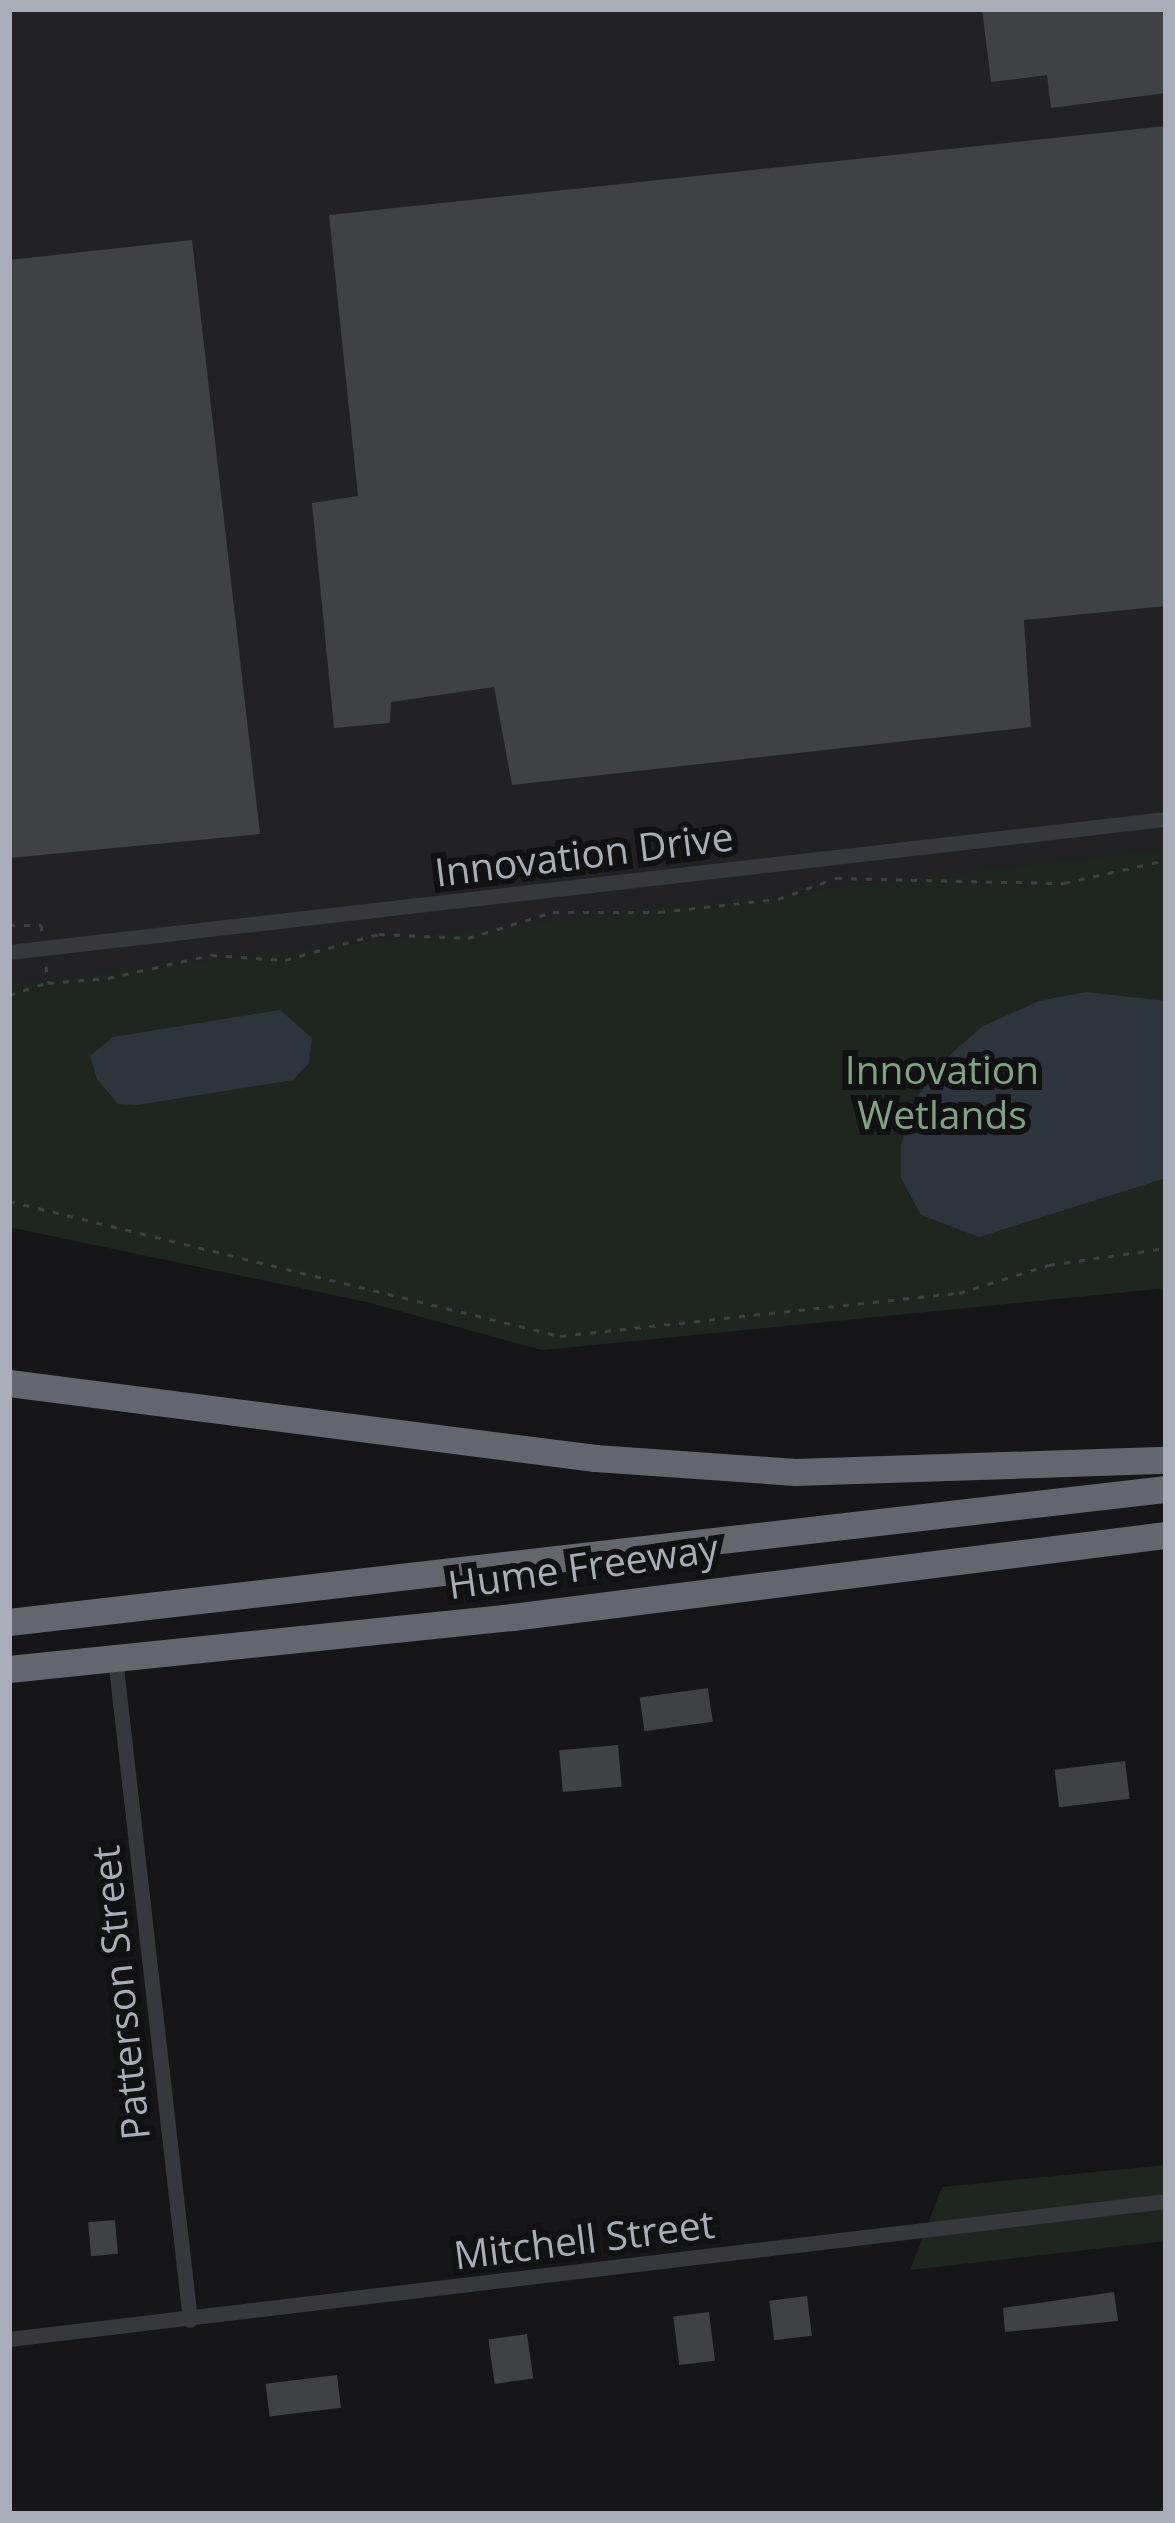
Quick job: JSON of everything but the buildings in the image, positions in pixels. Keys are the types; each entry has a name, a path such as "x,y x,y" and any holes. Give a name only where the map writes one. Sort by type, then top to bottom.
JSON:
{"highway":[{"path":"9,1383 596,1458 795,1472 1166,1460"},
{"name":"Hume Freeway","path":"9,1622 1166,1489"},
{"name":"Hume Freeway","path":"9,1669 1166,1535"}],"street":[{"name":"Innovation Drive","path":"9,952 1166,819"},
{"name":"Patterson Street","path":"115,1658 190,2320"},
{"name":"Mitchell Street","path":"9,2339 1166,2201"}],"path":[{"path":"9,995 48,983 211,955 285,960 379,934 468,938 553,912 659,912 778,899 836,878 1043,884 1166,860"},
{"path":"9,925 41,925 44,944"},
{"path":"46,963 48,983"},
{"path":"9,1202 560,1336 959,1293 1049,1265 1166,1248"}],"shaded area":[{"path":"9,9 1166,9 1166,1288 542,1350 367,1302 9,1227"},
{"path":"1086,992 1166,1001 1166,1178 979,1237 921,1215 901,1178 901,1146 912,1105 943,1061 983,1026 1039,1001"},
{"path":"280,1010 312,1038 309,1063 293,1080 137,1105 118,1104 97,1079 90,1056 113,1037"}],"green space":[{"name":"Innovation Wetlands","path":"1166,849 1166,1288 542,1350 367,1302 9,1227 9,984"},
{"path":"1166,2165 1166,2241 910,2270 942,2187"}]}
